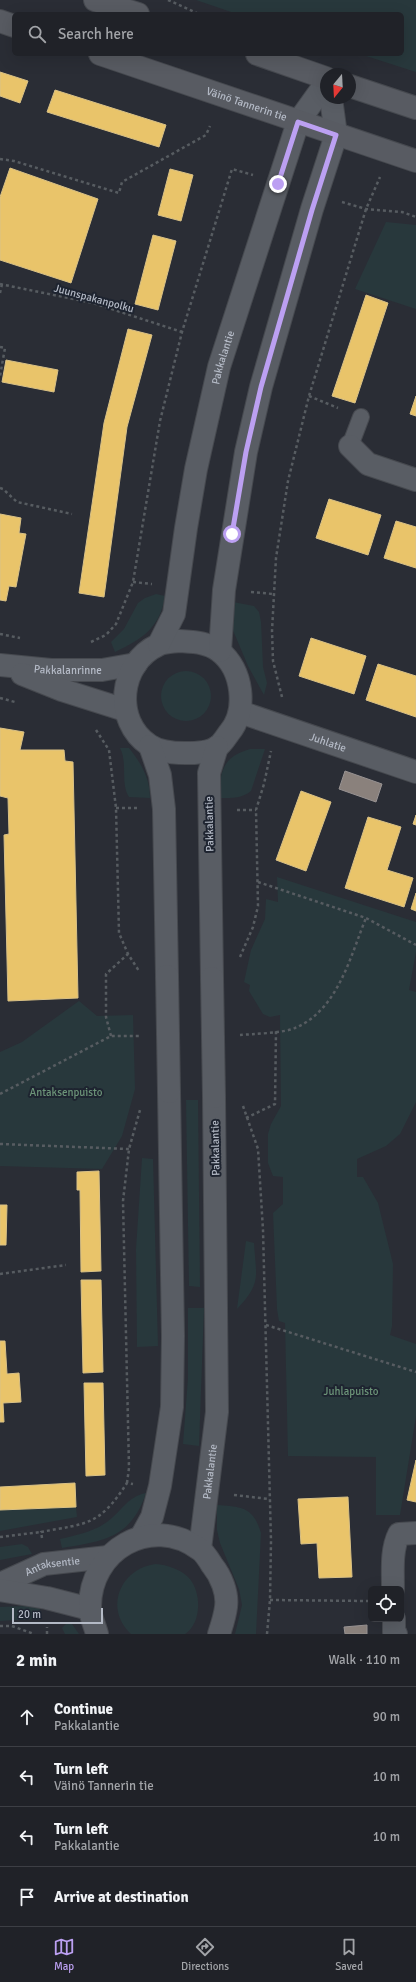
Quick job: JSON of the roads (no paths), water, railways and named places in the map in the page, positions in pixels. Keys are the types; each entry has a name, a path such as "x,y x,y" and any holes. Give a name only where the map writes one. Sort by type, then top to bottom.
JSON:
{"main road":[{"path":"95,0 132,12"},
{"path":"0,21 12,25"},
{"name":"Väinö Tannerin tie","path":"106,56 194,84 298,122 416,161"},
{"path":"263,56 320,76"},
{"path":"356,88 416,108"}],"street":[{"name":"Pakkalantie","path":"159,644 174,614 195,477 219,367 298,122 320,91"},
{"path":"220,651 224,590 246,452 261,387 336,135 332,104"},
{"path":"350,446 368,464 416,480"},
{"path":"141,1537 152,1517 160,1486 172,1407 173,1336 164,808 160,775 150,746 131,726 125,710 125,689 136,664 159,644 179,641 202,643 220,651 233,668 240,683 240,712 234,728 217,747 195,753 171,753 150,746"},
{"name":"Pakkalanrinne","path":"0,665 51,670 102,670 136,664"},
{"name":"Pakkalanrinne","path":"0,665 62,690 125,710"},
{"name":"Juhlatie","path":"240,712 416,772"},
{"name":"Pakkalantie","path":"200,1549 217,1412 209,773 217,747"},
{"path":"393,1586 396,1540 399,1534 416,1533"},
{"path":"97,1634 90,1609 93,1583 108,1556 123,1544 141,1537 163,1535 179,1538 200,1549 221,1577 227,1606 219,1634"},
{"name":"Antaksentie","path":"0,1584 44,1564 108,1556"},
{"name":"Antaksentie","path":"0,1590 47,1598 90,1609"},
{"path":"394,1622 394,1632 396,1634"}],"lane":[{"path":"350,446 361,417"}],"park label":[{"name":"Antaksenpuisto","path":"66,1092"},
{"name":"Juhlapuisto","path":"351,1391"}]}
